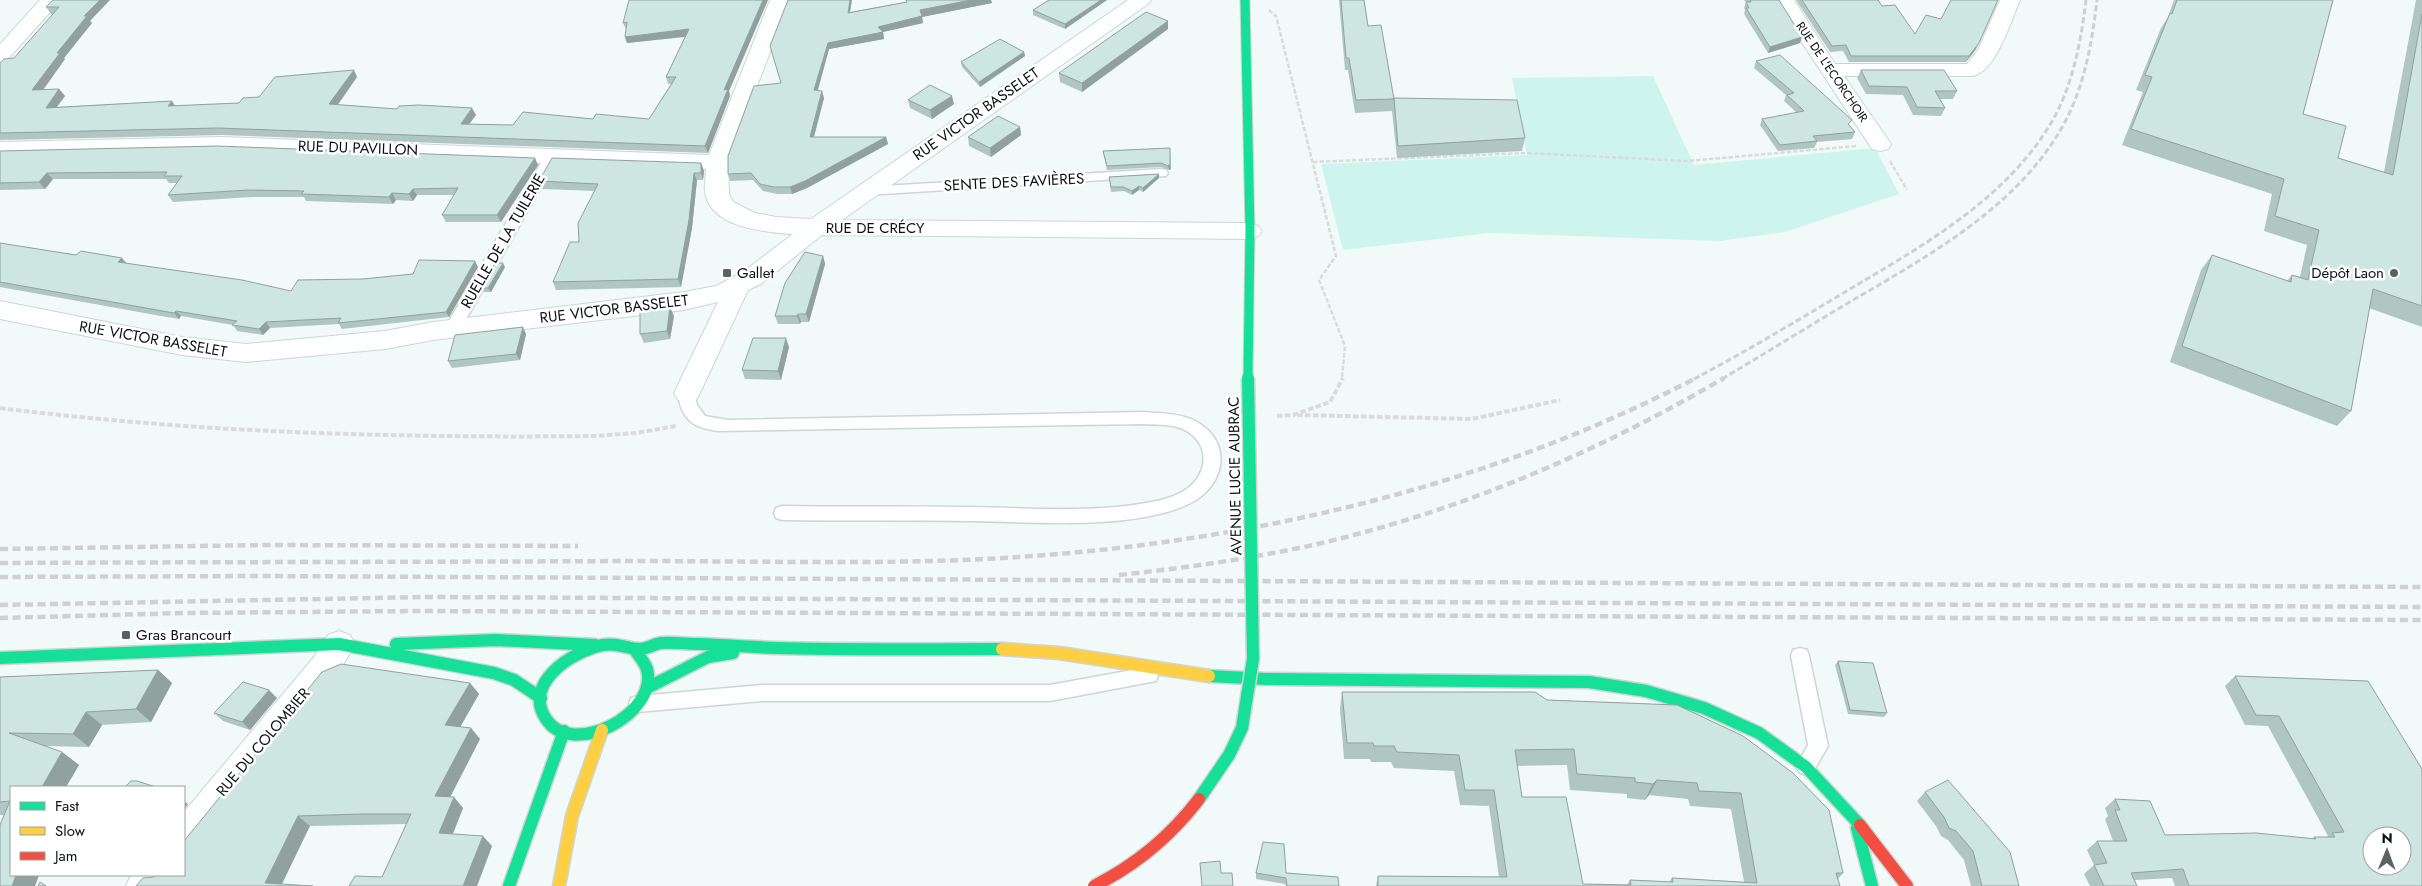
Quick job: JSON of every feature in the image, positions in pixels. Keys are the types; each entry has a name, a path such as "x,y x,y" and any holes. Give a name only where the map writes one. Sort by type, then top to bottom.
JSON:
{"main road":[{"name":"AVENUE LUCIE AUBRAC","path":"1094,886 1120,874 1182,824 1229,756 1242,728 1254,659 1248,376 1250,231 1245,0"},
{"path":"0,658 453,640 551,640 596,645 617,644 635,650 645,660 649,673 643,696"},
{"path":"635,650 657,643 708,643 767,648 996,648 1076,655 1215,676 1618,684 1675,698 1708,710 1773,742 1806,766 1854,817 1907,886"},
{"path":"343,645 494,673 514,680 541,698"},
{"path":"596,645 580,651 565,660 553,671 545,684 541,698 542,709 546,719 564,732 576,734 602,730 616,724 643,696 708,657 767,648"},
{"path":"559,886 572,816 602,730"},
{"path":"509,886 564,732"},
{"path":"1854,817 1872,886"}],"street":[{"path":"0,56 51,0"},
{"name":"RUE DE CRÉCY","path":"780,0 717,162 717,194 724,207 736,215 776,225 816,227 1250,231"},
{"name":"RUE VICTOR BASSELET","path":"0,310 182,346 246,354 385,340 453,328 684,301 722,293 738,286 765,268 816,227 1141,0"},
{"name":"RUE DE L'ECORCHOIR","path":"1784,0 1880,144"},
{"path":"1829,70 1974,70 1988,51 2010,0"},
{"path":"0,32 23,31"},
{"name":"RUE DU PAVILLON","path":"0,149 222,144 553,154 717,162"},
{"path":"687,392 738,286"},
{"name":"RUE DU COLOMBIER","path":"185,837 343,645"},
{"path":"144,886 152,876"}],"lane":[{"name":"RUELLE DE LA TUILERIE","path":"453,328 553,154"},
{"name":"SENTE DES FAVIÈRES","path":"867,191 1161,173"},
{"path":"687,392 687,407 699,420 712,424 750,426 1143,418 1187,424 1207,438 1213,452 1212,469 1204,483 1189,496 1169,505 1141,510 1053,515 782,513"},
{"path":"1800,656 1818,746 1806,766"},
{"path":"643,696 1050,693 1174,671"}],"path":[{"path":"1264,5 1276,16 1336,256 1319,280 1345,346 1343,377 1330,402 1293,415"},
{"path":"1313,162 1525,153 1688,161 1880,144 1907,190"},
{"path":"1274,416 1472,418 1560,400"},
{"path":"0,408 169,427 408,438 633,433 661,430 699,420"}],"green space":[{"path":"1653,76 1694,165 1875,148 1899,194 1785,232 1720,241 1489,233 1343,250 1321,164 1527,155 1512,78"}],"building":[{"path":"53,0 100,0 84,16 87,16 57,53 60,53 32,90 59,89 46,108 172,101 168,106 239,103 243,98 259,97 275,77 354,70 329,104 397,109 399,106 419,105 472,108 461,124 513,125 523,112 593,119 596,114 649,119 676,77 666,77 689,29 625,37 627,22 623,23 629,0 763,0 724,90 728,89 705,146 218,128 0,133 0,63 4,59 14,58 59,7 46,7"},
{"path":"788,0 850,0 848,13 907,2 906,0 971,0 920,10 922,16 878,27 883,32 828,43 814,90 822,91 810,137 886,137 805,181 790,187 774,187 760,184 751,173 728,174 728,156 754,86 781,83 770,46"},
{"path":"1049,0 1101,0 1065,24 1033,10"},
{"path":"1341,0 1364,0 1368,26 1381,25 1394,99 1356,100 1349,58 1346,58"},
{"path":"1750,0 1779,0 1802,37 1770,47 1746,8 1749,8 1746,2 1751,2"},
{"path":"1802,0 1878,0 1882,6 1895,5 1915,34 1926,15 1941,19 1951,0 1998,0 1979,43 1969,56 1851,56 1846,45 1832,46"},
{"path":"2177,0 2333,0 2303,114 2346,126 2338,158 2393,175 2422,14 2422,306 2373,289 2351,411 2182,346 2212,255 2291,282 2292,275 2308,280 2319,230 2275,216 2284,179 2131,129 2152,77 2145,75"},
{"path":"1146,12 1168,21 1082,83 1059,73"},
{"path":"1000,39 1024,52 979,82 961,62"},
{"path":"1780,55 1852,120 1848,124 1855,132 1813,136 1817,141 1780,145 1762,119 1804,111 1787,95 1794,93 1756,61"},
{"path":"1861,70 1944,70 1957,91 1935,91 1945,108 1917,107 1907,87 1869,86"},
{"path":"930,85 952,96 930,110 908,100"},
{"path":"1394,98 1517,100 1525,138 1398,146"},
{"path":"998,116 1020,127 990,148 968,137"},
{"path":"217,146 535,158 497,215 442,215 458,188 413,189 409,194 392,193 389,197 301,194 304,191 248,190 168,195 182,176 164,176 167,172 47,173 39,182 0,183 0,151"},
{"path":"1170,148 1170,164 1168,166 1161,163 1107,166 1103,151"},
{"path":"552,158 701,163 701,173 694,173 689,220 678,279 553,282 570,242 579,242 578,223 598,184 539,181"},
{"path":"1159,174 1143,188 1139,186 1132,191 1123,187 1111,187 1109,177"},
{"path":"0,243 76,255 81,251 122,258 118,262 242,280 291,291 298,280 363,279 413,274 419,260 475,261 446,312 338,323 341,318 266,322 259,329 232,325 237,321 176,311 174,313 0,282"},
{"path":"805,252 823,256 806,314 775,316 785,283"},
{"path":"495,263 503,263 488,288 481,288"},
{"path":"670,307 667,331 640,334 640,311"},
{"path":"523,327 516,354 448,361 455,335"},
{"path":"753,338 786,338 778,371 742,370"},
{"path":"1838,661 1873,663 1887,713 1850,710"},
{"path":"341,664 470,683 445,725 471,728 435,796 454,797 439,833 483,836 463,886 349,886 355,876 382,877 411,814 362,814 298,816 265,883 313,886 136,886 143,878 185,876 185,840 322,672"},
{"path":"158,670 136,709 86,712 73,734 9,733 62,752 43,786 10,786 10,801 0,802 0,677"},
{"path":"2235,676 2368,681 2422,769 2422,886 2189,886 2183,869 2131,873 2137,886 2104,886 2094,865 2107,863 2097,841 2127,841 2115,810 2120,810 2115,799 2150,801 2165,835 2256,833 2316,839 2314,837 2335,837 2332,833 2344,832 2279,716 2256,715"},
{"path":"243,682 269,690 242,722 214,713"},
{"path":"1342,692 1535,692 1547,700 1677,705 1743,736 1793,773 1829,810 1843,873 1836,873 1840,886 1378,886 1378,876 1507,877 1494,790 1465,790 1459,755 1397,752 1394,746 1374,746 1373,743 1347,743","holes":["1574,749 1577,774 1635,778 1635,782 1653,784 1657,780 1697,783 1699,791 1741,793 1757,883 1672,878 1673,882 1630,880 1631,885 1583,884 1566,797 1522,797 1515,750"]},
{"path":"1948,780 2010,852 2019,886 1982,886 1973,851 1956,831 1949,828 1944,817 1925,792"},
{"path":"131,781 137,781 153,786 126,786"},
{"path":"10,801 10,876 16,876 12,886 0,886 0,825"},
{"path":"1263,842 1284,844 1286,873 1338,877 1339,886 1287,886 1286,878 1256,873"},
{"path":"1220,861 1221,873 1232,873 1233,886 1202,886 1200,863"},
{"path":"40,882 46,886 38,886"}],"railway":[{"path":"1695,379 1789,326 1904,257 1962,218 2014,172 2036,145 2062,102 2076,60 2086,0"},
{"path":"1722,379 1940,247 1970,226 2024,178 2047,151 2073,106 2087,62 2097,0"},
{"path":"1119,575 1265,555 1313,545 1420,516 1525,477 1576,455 1676,405 1724,378"},
{"path":"0,563 921,561 1057,554 1152,544 1246,529 1340,509 1432,484 1522,454 1610,419 1695,379"},
{"path":"0,549 266,545 578,546"},
{"path":"0,577 261,576 2422,587"},
{"path":"0,605 426,597 2422,607"},
{"path":"0,618 182,613 418,611 2422,620"}],"traffic: fast":[{"path":"1245,0 1250,231 1248,376"},
{"path":"1199,799 1229,755 1242,728 1253,659 1248,376"},
{"path":"396,644 496,640 595,645"},
{"path":"635,650 647,669 647,688 638,705 623,720 603,730 582,735 563,732 547,721 541,709 540,697 544,685 551,674 571,656 582,650 605,644 621,644 639,649 661,643 776,648 1002,649"},
{"path":"0,658 339,644 494,673 514,680 541,698"},
{"path":"647,688 708,657 733,653"},
{"path":"1209,676 1266,679 1589,682 1646,691 1704,708 1759,733 1806,767 1860,825"},
{"path":"509,886 564,731"},
{"path":"1857,828 1872,886"}],"traffic: slow":[{"path":"1002,649 1059,653 1209,676"},
{"path":"559,886 572,816 602,730"}],"traffic: jam":[{"path":"1094,886 1124,870 1152,849 1177,826 1199,799"},
{"path":"1860,825 1907,886"}],"place":[{"name":"Gallet","path":"727,273"},
{"name":"Dépôt Laon","path":"2394,273"},
{"name":"Gras Brancourt","path":"126,635"}]}
